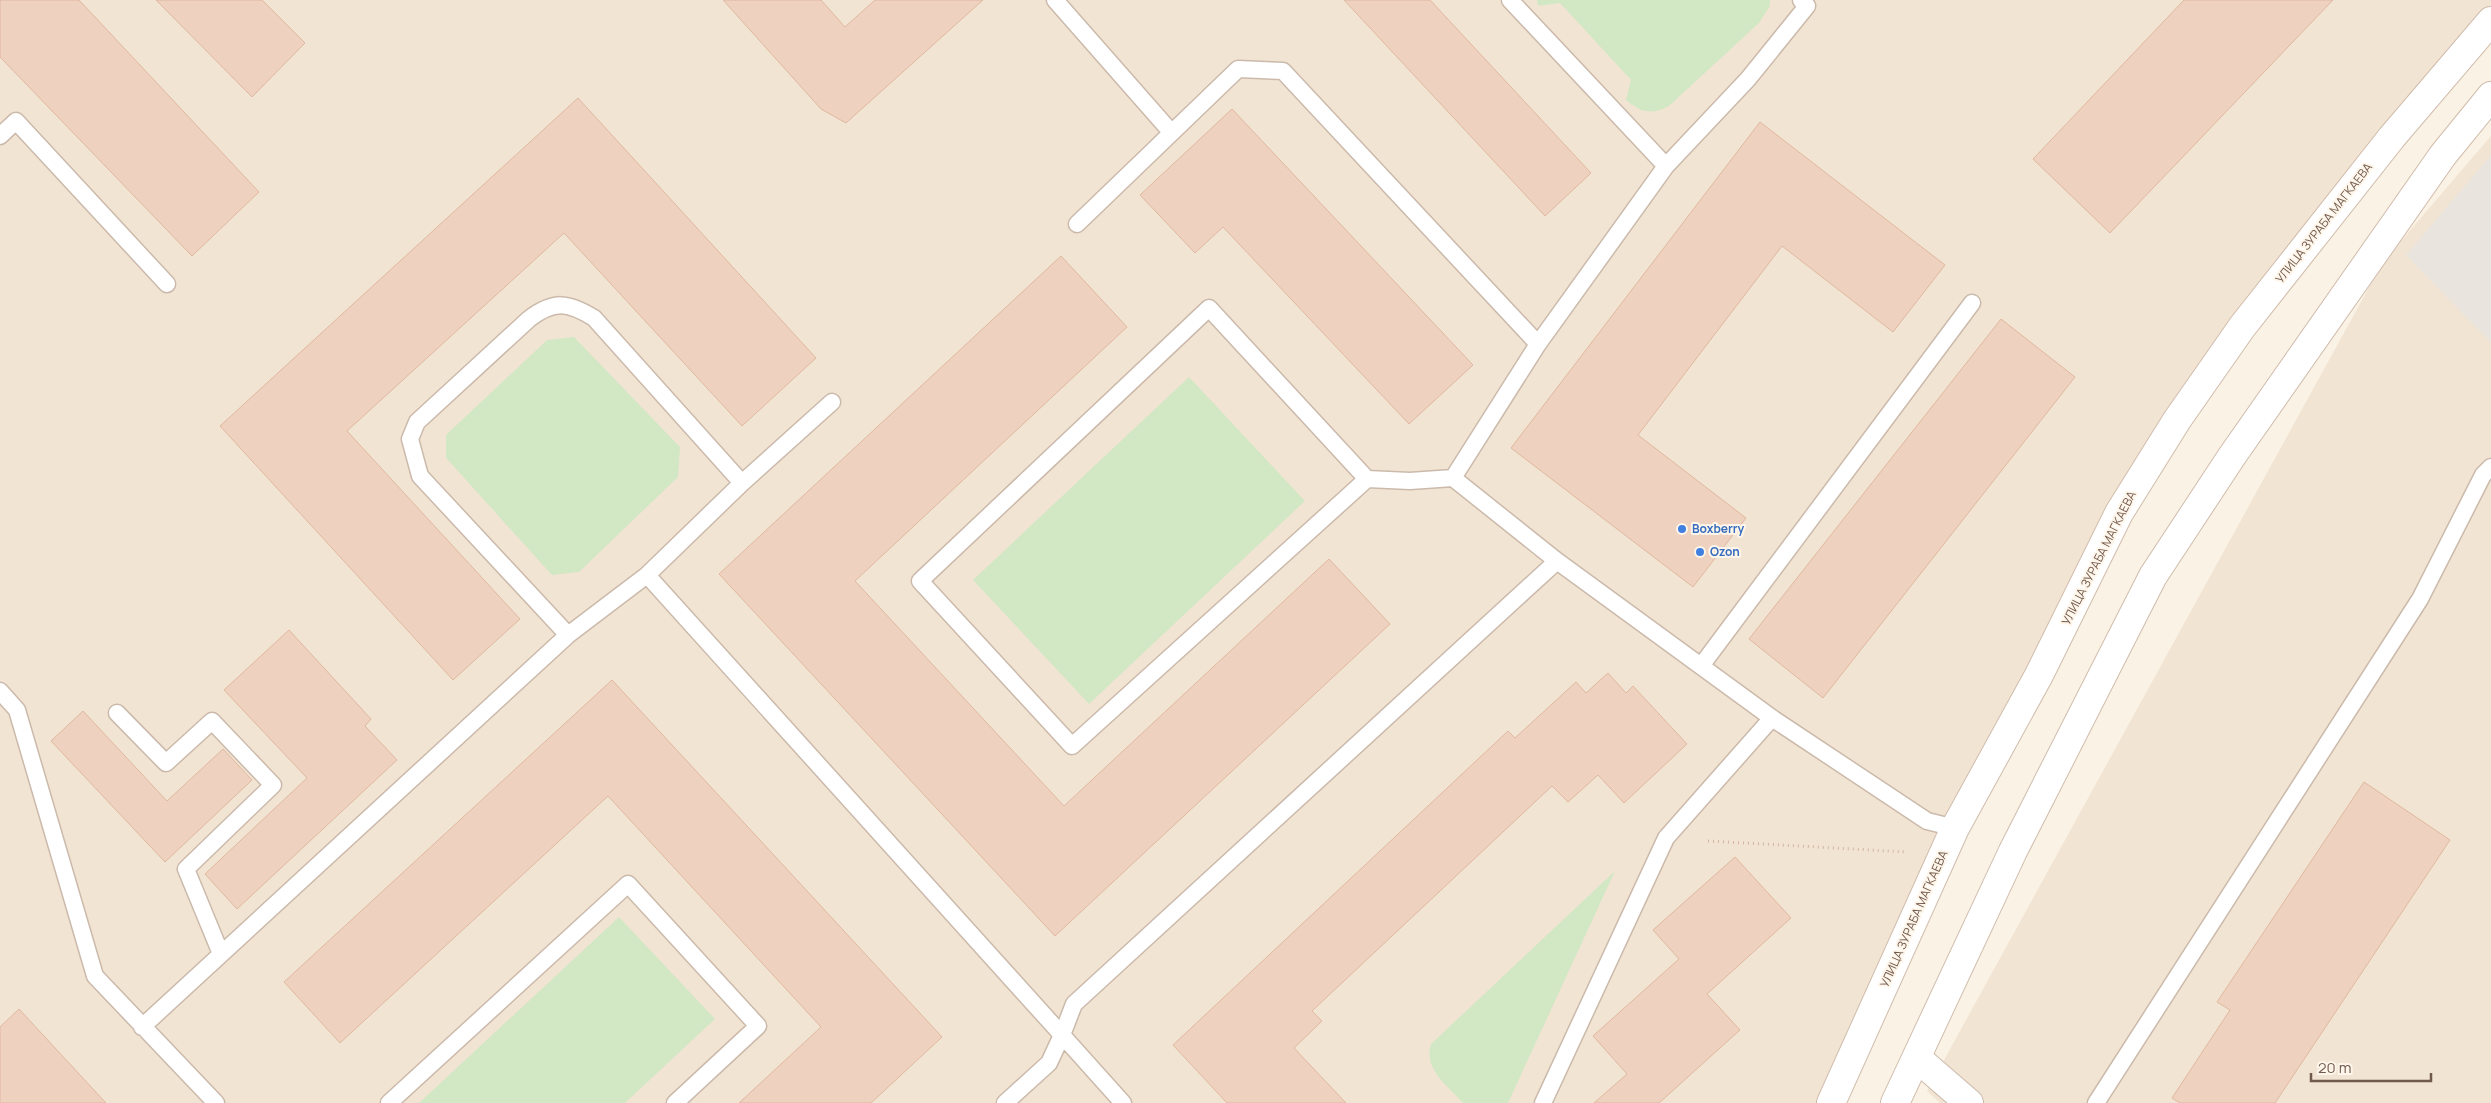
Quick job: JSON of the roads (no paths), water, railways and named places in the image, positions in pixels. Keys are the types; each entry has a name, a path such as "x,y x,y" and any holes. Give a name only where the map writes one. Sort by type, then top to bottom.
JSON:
{"main road":[{"name":"УЛИЦА ЗУРАБА МАГКАЕВА","path":"1831,1103 1955,828 2039,675 2119,513 2177,420 2242,327 2294,258 2392,137 2491,21"},
{"path":"1895,1103 2013,851 2153,576 2232,456 2443,154 2491,96"},
{"path":"1917,1058 1969,1103"}],"lane":[{"path":"1054,0 1172,132"},
{"path":"1510,0 1666,166"},
{"path":"1453,478 1538,344 1666,166 1748,80 1807,6 1801,0"},
{"path":"1077,224 1238,69 1283,71 1538,344"},
{"path":"0,136 16,120 167,284"},
{"path":"1702,666 1972,303"},
{"path":"568,635 420,476 410,439 417,422 529,319 543,308 558,304 577,307 594,318 742,483"},
{"path":"1367,479 1209,308 920,582 1072,746 1367,479 1453,478 1557,561 1772,718 1927,821 1955,828"},
{"path":"142,1027 568,635 648,574 742,483 832,402"},
{"path":"2096,1103 2420,599 2483,475 2491,467"},
{"path":"1005,1103 1049,1063 1074,1004 1557,561"},
{"path":"648,574 1123,1103"},
{"path":"0,691 17,710 95,976 216,1103"},
{"path":"117,714 166,763 212,721 273,785 186,869 221,954"},
{"path":"1543,1103 1666,838 1772,718"},
{"path":"389,1103 628,884 758,1026 675,1103"}],"place":[{"name":"Boxberry","path":"1682,529"},
{"name":"Ozon","path":"1700,552"}]}
